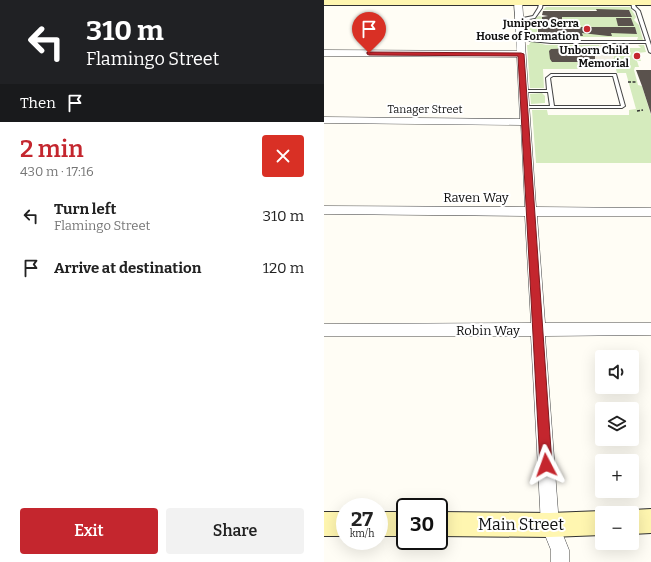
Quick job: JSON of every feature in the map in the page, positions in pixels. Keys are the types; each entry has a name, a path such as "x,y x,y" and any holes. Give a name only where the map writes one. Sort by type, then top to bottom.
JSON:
{"street":[{"path":"518,1 550,525 560,550 560,562"},
{"path":"324,2 651,2"},
{"path":"324,53 521,54"},
{"name":"Tanager Street","path":"324,120 525,122"},
{"name":"Raven Way","path":"324,210 651,212"},
{"name":"Robin Way","path":"324,330 651,330"},
{"path":"639,522 651,521"},
{"name":"Main Street","path":"448,524 550,525 595,523"},
{"path":"324,524 336,524"}],"lane":[{"path":"519,20 534,17 538,13 541,2"},
{"path":"632,2 634,8 638,12 651,52"},
{"path":"520,39 552,42 648,42"},
{"path":"524,107 552,107 623,106 615,75 552,75 548,78 552,107"},
{"path":"523,91 550,91"}],"path":[{"path":"628,82 637,82"},
{"path":"637,111 643,110"}],"green space":[{"path":"546,7 630,7 636,17 634,20 639,25 643,40 637,40 638,37 553,37 549,40 549,34 574,34 583,36 582,33 637,33 634,27 563,27 562,17 631,17 629,10 543,10"},
{"path":"539,16 543,17 542,19 549,23 538,23 537,33 540,37 530,37 528,22"},
{"path":"531,41 546,45 599,45 601,51 597,53 595,48 582,48 552,59 552,62 583,62 599,65 598,60 602,61 604,69 543,69 544,88 530,88 527,45 529,45"},
{"path":"604,45 611,48 641,48 638,45 644,45 646,52 638,53 641,61 637,61 639,67 635,67 634,70 638,85 642,86 651,115 651,163 536,163 532,110 547,110 548,115 629,115 629,110 636,109 626,73 617,73 616,69 611,69 609,60 614,58 613,55 607,53"},
{"path":"542,93 545,96 545,103 531,104 530,94"}],"shaded area":[{"path":"599,45 604,45 607,53 613,55 614,58 609,60 611,69 604,69 602,61 595,60 594,53 601,51"}],"building":[{"path":"596,9 629,10 632,17 562,17 562,21 558,21 559,23 563,23 563,27 635,27 637,34 611,33 612,36 608,36 582,33 583,36 579,36 574,34 539,35 538,33 538,23 549,23 542,19 542,17 548,16 542,15 543,11 597,11"},
{"path":"616,18 631,18 634,26 618,26"},
{"path":"595,48 595,60 598,60 599,65 584,65 583,62 552,62 550,59 549,51 551,49"},
{"path":"636,70 651,70 651,114 642,86"}],"place":[{"name":"Junipero Serra House of Formation","path":"587,29"},
{"name":"Unborn Child Memorial","path":"637,56"}],"route":[{"path":"369,53 521,54 546,465"}]}
